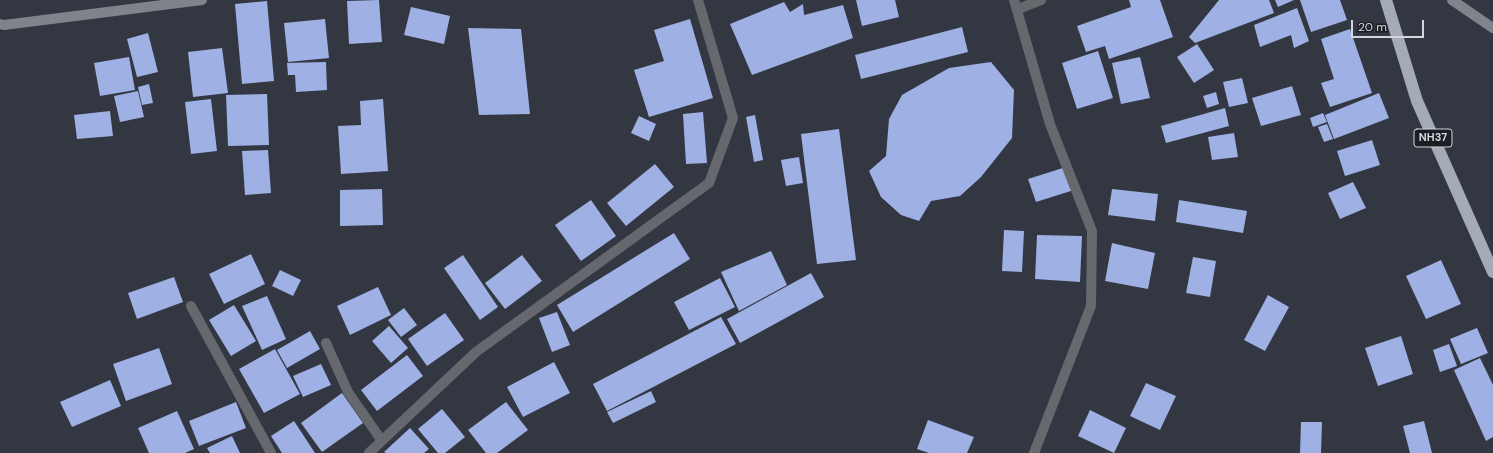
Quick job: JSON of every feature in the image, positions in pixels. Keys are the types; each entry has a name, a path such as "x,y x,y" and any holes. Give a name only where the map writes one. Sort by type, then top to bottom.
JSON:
{"highway":[{"name":"NH37","path":"1386,0 1417,101 1493,272"}],"street":[{"path":"0,24 4,25 202,0"},
{"path":"369,453 476,352 708,183 733,118 698,0"},
{"path":"1034,453 1091,306 1092,231 1050,124 1016,4 1041,0"},
{"path":"1452,0 1493,28"},
{"path":"191,306 271,453"},
{"path":"326,343 348,392 382,441"}],"building":[{"path":"379,0 382,42 349,44 347,1"},
{"path":"856,0 895,0 899,17 862,26"},
{"path":"1129,0 1160,0 1173,37 1109,59 1105,46 1086,52 1077,26 1131,7"},
{"path":"1219,0 1269,0 1274,13 1195,43 1189,37"},
{"path":"1275,0 1294,0 1278,7"},
{"path":"1300,0 1340,0 1347,20 1311,32"},
{"path":"267,1 274,81 242,84 235,4"},
{"path":"784,2 790,12 803,4 804,15 843,5 853,38 752,75 730,24"},
{"path":"411,7 450,16 444,44 404,35"},
{"path":"1297,8 1309,41 1294,48 1291,35 1260,47 1254,25"},
{"path":"325,19 329,58 288,62 284,23"},
{"path":"690,19 713,98 649,117 634,70 664,61 654,30"},
{"path":"962,27 968,52 861,79 855,55"},
{"path":"468,28 521,29 530,114 479,115"},
{"path":"1350,29 1372,93 1330,107 1321,83 1334,79 1321,39"},
{"path":"148,33 158,72 137,77 127,39"},
{"path":"1197,44 1214,70 1194,83 1177,57"},
{"path":"222,48 228,93 193,97 188,52"},
{"path":"1098,51 1113,98 1077,109 1062,63"},
{"path":"129,57 135,90 100,96 94,63"},
{"path":"1140,57 1150,98 1121,104 1112,63"},
{"path":"326,62 327,90 296,92 295,75 288,75 287,63"},
{"path":"991,62 1014,90 1012,138 981,177 960,196 931,201 919,221 901,215 881,197 869,171 886,156 889,119 902,95 949,68"},
{"path":"1242,78 1248,103 1229,107 1223,82"},
{"path":"149,84 153,103 142,105 138,87"},
{"path":"1292,86 1301,115 1261,126 1252,98"},
{"path":"138,91 144,117 120,122 114,96"},
{"path":"1216,92 1219,104 1207,108 1203,96"},
{"path":"1379,93 1389,118 1334,139 1325,115"},
{"path":"267,94 269,145 228,146 226,95"},
{"path":"211,99 217,151 191,154 185,102"},
{"path":"383,99 388,171 341,174 338,126 361,125 360,101"},
{"path":"1225,108 1229,126 1166,143 1161,126"},
{"path":"110,111 113,136 77,139 74,115"},
{"path":"703,112 707,163 686,164 683,114"},
{"path":"1323,113 1327,122 1313,127 1310,118"},
{"path":"755,115 763,160 754,162 746,117"},
{"path":"639,116 656,124 649,141 631,133"},
{"path":"1327,124 1333,139 1324,142 1318,127"},
{"path":"839,129 856,260 817,264 801,134"},
{"path":"1234,133 1238,157 1212,160 1208,137"},
{"path":"1372,140 1380,165 1345,176 1337,151"},
{"path":"268,150 271,193 245,195 242,151"},
{"path":"799,157 803,183 786,186 781,160"},
{"path":"655,164 674,187 626,226 607,203"},
{"path":"1066,167 1074,190 1036,202 1028,179"},
{"path":"1353,182 1366,208 1340,219 1328,193"},
{"path":"382,189 383,225 340,226 340,190"},
{"path":"1112,189 1158,194 1155,221 1108,215"},
{"path":"591,200 616,236 581,261 555,225"},
{"path":"1179,200 1247,211 1243,233 1176,222"},
{"path":"1004,230 1024,231 1022,272 1002,271"},
{"path":"674,233 690,259 573,332 557,305"},
{"path":"1037,235 1082,236 1080,282 1035,279"},
{"path":"1112,243 1155,253 1148,289 1105,281"},
{"path":"771,251 787,285 739,311 721,272"},
{"path":"251,254 265,284 224,304 209,274"},
{"path":"463,255 498,307 480,320 444,268"},
{"path":"522,255 542,281 505,309 485,283"},
{"path":"1193,257 1216,261 1210,297 1186,293"},
{"path":"1441,260 1461,304 1426,319 1406,276"},
{"path":"280,270 301,280 293,296 272,286"},
{"path":"811,273 824,297 740,343 727,319"},
{"path":"174,277 183,302 137,319 128,293"},
{"path":"720,278 735,307 689,330 674,302"},
{"path":"378,287 391,315 350,335 337,306"},
{"path":"1268,295 1289,307 1265,351 1244,340"},
{"path":"267,296 286,339 262,350 242,306"},
{"path":"234,305 256,341 231,356 209,320"},
{"path":"404,308 417,325 401,337 388,320"},
{"path":"557,312 570,345 552,352 539,318"},
{"path":"445,313 464,340 427,366 408,339"},
{"path":"721,317 736,344 607,411 593,384"},
{"path":"389,326 408,348 391,363 372,341"},
{"path":"1477,328 1488,353 1461,364 1450,339"},
{"path":"310,331 320,349 287,368 277,350"},
{"path":"1401,336 1413,374 1378,386 1365,348"},
{"path":"1449,344 1457,366 1440,372 1433,350"},
{"path":"159,348 172,384 126,401 113,364"},
{"path":"275,349 300,394 264,413 239,369"},
{"path":"407,355 423,376 377,411 361,390"},
{"path":"1480,358 1493,385 1493,437 1486,441 1454,370"},
{"path":"554,362 570,393 523,417 507,387"},
{"path":"321,364 331,385 303,397 293,376"},
{"path":"110,380 121,406 72,427 60,402"},
{"path":"1146,383 1176,396 1160,430 1130,416"},
{"path":"651,391 656,402 613,423 607,412"},
{"path":"342,393 363,423 322,452 301,423"},
{"path":"236,402 246,428 199,446 189,421"},
{"path":"506,402 528,430 497,453 486,453 468,430"},
{"path":"442,409 465,437 445,453 438,453 418,429"},
{"path":"1090,410 1126,428 1114,453 1078,436"},
{"path":"177,411 194,449 185,453 149,453 138,428"},
{"path":"928,420 974,437 967,453 929,453 917,449"},
{"path":"294,421 315,453 282,453 271,436"},
{"path":"1424,421 1432,453 1410,453 1403,426"},
{"path":"1301,422 1322,422 1321,453 1300,453"},
{"path":"410,428 429,449 424,453 384,452"},
{"path":"232,436 240,453 210,453 207,448"}]}
